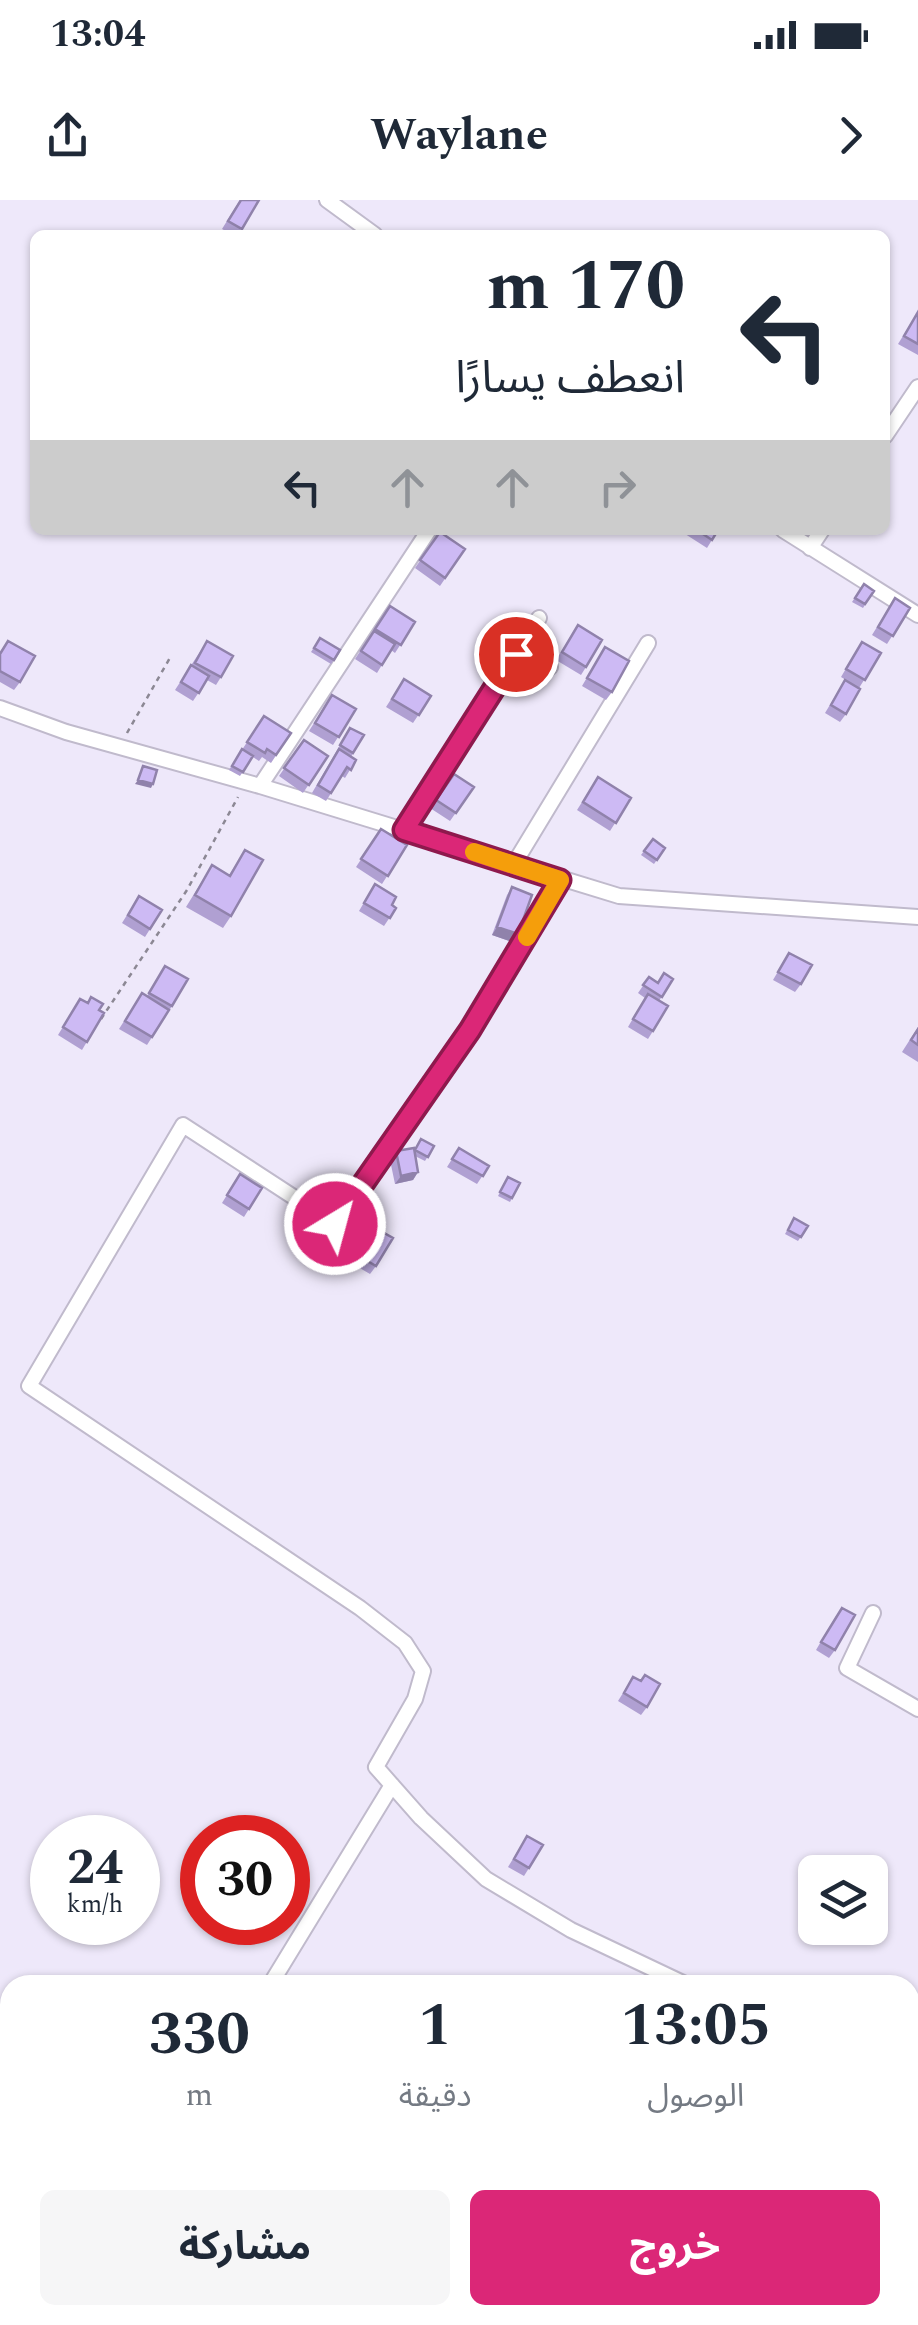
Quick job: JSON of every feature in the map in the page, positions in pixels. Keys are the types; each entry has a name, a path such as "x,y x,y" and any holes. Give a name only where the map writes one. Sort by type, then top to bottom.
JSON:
{"street":[{"path":"328,200 368,230"},
{"path":"890,429 918,387"},
{"path":"253,784 426,535"},
{"path":"791,535 918,615"},
{"path":"810,548 819,535"},
{"path":"404,830 539,618"},
{"path":"514,864 648,643"},
{"path":"516,654 550,667"},
{"path":"0,708 619,896 918,917"},
{"path":"560,880 470,1030 335,1224 183,1125 29,1386 329,1586 404,1643 424,1670 415,1700 376,1767 421,1818 486,1879 571,1930 667,1975"},
{"path":"873,1613 847,1668 918,1709"},
{"path":"276,1975 392,1785"}],"path":[{"path":"119,747 172,656"},
{"path":"100,1020 253,784"}],"building":[{"path":"241,200 259,200 242,229 228,221"},
{"path":"918,312 918,344 904,336"},
{"path":"438,535 444,535 465,549 445,578 420,560"},
{"path":"864,584 874,591 865,604 855,598"},
{"path":"895,598 910,608 893,636 878,627"},
{"path":"390,606 415,622 401,645 375,629"},
{"path":"578,625 602,640 586,667 562,652"},
{"path":"374,631 395,644 382,665 361,651"},
{"path":"320,638 340,650 334,660 314,648"},
{"path":"8,641 35,656 20,682 0,671 0,654"},
{"path":"207,641 233,656 221,677 195,663"},
{"path":"862,642 881,653 865,680 846,669"},
{"path":"605,647 629,661 612,692 587,678"},
{"path":"191,665 209,676 199,693 181,682"},
{"path":"404,679 431,696 419,715 392,699"},
{"path":"845,680 860,689 846,714 831,705"},
{"path":"332,695 356,709 339,737 315,723"},
{"path":"264,716 291,733 276,755 247,742"},
{"path":"350,728 364,735 353,753 340,745"},
{"path":"304,740 328,756 309,785 284,768"},
{"path":"242,749 253,756 243,772 232,766"},
{"path":"339,749 356,760 331,793 318,785"},
{"path":"143,766 157,770 153,784 138,780"},
{"path":"454,774 474,787 456,813 436,800"},
{"path":"598,777 631,798 616,823 583,802"},
{"path":"381,829 407,845 388,876 361,859"},
{"path":"653,839 665,848 657,860 644,851"},
{"path":"245,850 263,860 231,916 195,895 212,865 230,876"},
{"path":"375,884 396,897 392,905 396,908 390,918 364,903"},
{"path":"512,887 532,895 518,934 497,927"},
{"path":"139,896 162,910 150,929 128,915"},
{"path":"789,953 812,965 801,984 778,972"},
{"path":"165,966 188,979 172,1006 149,993"},
{"path":"664,973 673,979 662,997 643,985 649,977 658,983"},
{"path":"142,993 169,1010 152,1037 125,1021"},
{"path":"648,994 668,1006 653,1031 633,1019"},
{"path":"91,997 103,1004 99,1010 104,1013 87,1042 63,1027 80,999 88,1003"},
{"path":"421,1139 434,1146 428,1157 415,1150"},
{"path":"414,1148 418,1172 401,1176 396,1151"},
{"path":"459,1148 489,1166 483,1176 452,1159"},
{"path":"240,1174 262,1188 249,1209 227,1195"},
{"path":"508,1177 520,1183 512,1198 500,1192"},
{"path":"794,1218 808,1226 801,1237 788,1230"},
{"path":"368,1224 393,1238 376,1266 352,1252"},
{"path":"340,1230 352,1236 343,1252 331,1246"},
{"path":"842,1608 855,1615 835,1650 821,1642"},
{"path":"645,1675 660,1684 647,1707 624,1693 633,1677 641,1681"},
{"path":"527,1836 543,1845 529,1868 514,1859"}],"slow traffic":[{"path":"474,852 560,880 527,937"}],"route":[{"path":"335,1224 470,1030 560,880 404,830 516,654"}]}
